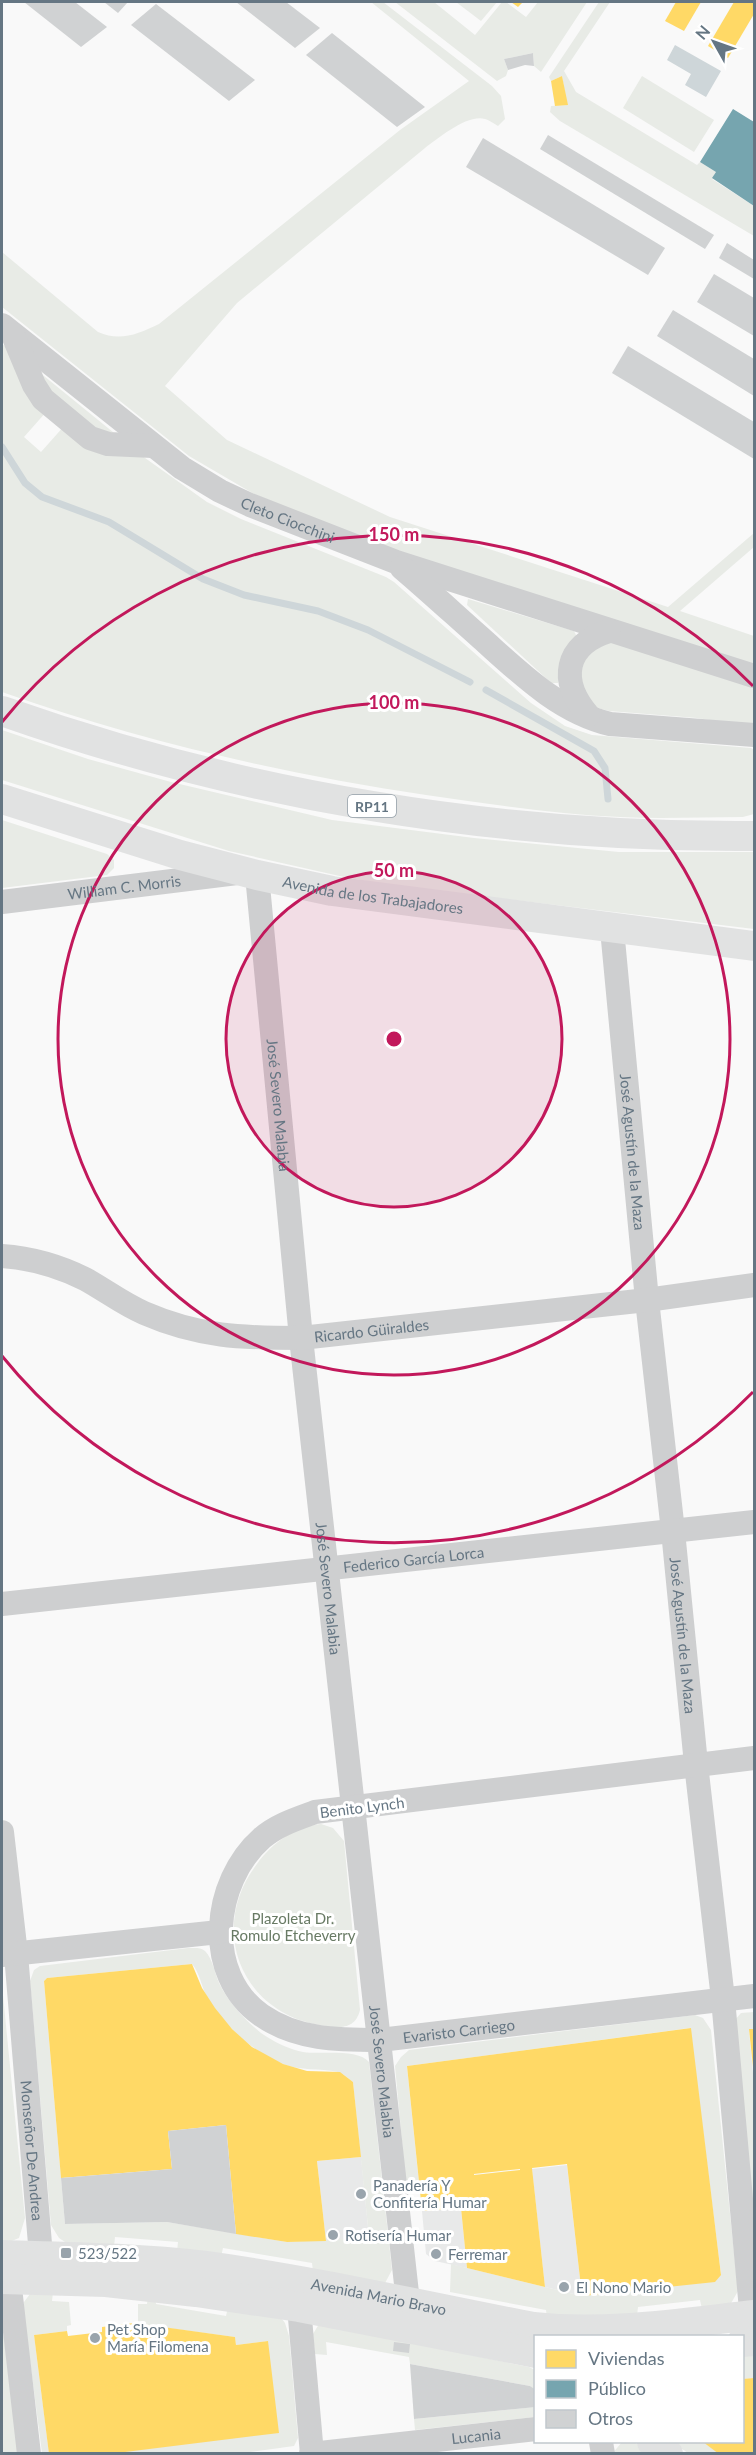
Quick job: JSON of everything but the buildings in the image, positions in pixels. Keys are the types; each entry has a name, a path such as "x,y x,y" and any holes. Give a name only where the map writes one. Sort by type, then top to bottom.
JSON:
{"main road":[{"name":"RP11","path":"2,711 157,760 335,801 481,821 600,833 754,835"},
{"name":"Avenida de los Trabajadores","path":"2,799 130,841 251,874 380,898 754,946"},
{"name":"Avenida Mario Bravo","path":"4,2271 41,2256 138,2260 208,2266 564,2331 751,2331"},
{"name":"Avenida Mario Bravo","path":"4,2271 155,2286 299,2307 534,2353"},
{"path":"496,2320 534,2353"},
{"path":"653,2443 668,2454"}],"street":[{"name":"Cleto Ciocchini","path":"7,329 182,468 230,496 396,562 754,676"},
{"path":"7,329 43,399 90,438 108,444 153,446"},
{"path":"396,562 525,677 549,695 592,720 610,724 754,735"},
{"path":"592,720 573,695 569,676 571,664 575,654 586,641 609,631"},
{"name":"William C. Morris","path":"2,902 251,874"},
{"name":"José Severo Malabia","path":"251,874 408,2302"},
{"name":"José Agustín de la Maza","path":"612,928 647,1300 723,1999 751,2331"},
{"name":"Ricardo Güiraldes","path":"2,1256 38,1261 63,1269 85,1279 142,1313 180,1328 224,1336 301,1338 647,1300 754,1285"},
{"name":"Federico García Lorca","path":"2,1604 754,1522"},
{"name":"Benito Lynch","path":"219,1932 222,1905 244,1858 262,1838 285,1823 315,1812 754,1758"},
{"name":"Monseñor De Andrea","path":"2,1832 9,1954 41,2256"},
{"path":"9,1954 219,1932"},
{"name":"Evaristo Carriego","path":"219,1932 232,1980 243,1998 260,2014 284,2028 308,2036 334,2040 380,2040 754,1995"},
{"path":"4,2271 29,2454"},
{"path":"299,2307 312,2454"},
{"name":"Lucania","path":"312,2454 534,2428"}],"shaded area":[{"path":"675,45 721,71 706,97 685,85 691,74 667,60"},
{"path":"361,2157 369,2237 326,2241 317,2161"},
{"path":"567,2165 582,2296 545,2287 532,2169"},
{"path":"461,2208 467,2268 435,2261 426,2254 422,2211"}],"green space":[{"path":"371,2 383,2 492,86 501,96 505,119 498,126 485,119 470,120 425,148 237,303 165,386 227,440 390,517 668,607 754,533 754,547 680,611 754,636 754,667 398,552 254,494 189,456 2,307 2,252 98,332 106,335 129,336 159,324 400,130 469,81"},
{"path":"395,2 434,2 475,35 502,2 506,2 526,17 538,2 587,2 541,72 534,66 533,53 504,59 508,70 506,76 497,81"},
{"path":"456,2 497,2 481,21"},
{"path":"599,2 610,2 564,71 576,92 697,165 700,162 716,172 712,179 754,206 754,236 560,121 550,112 551,106 567,105 562,76 551,81 549,77"},
{"path":"642,76 714,120 694,152 623,108"},
{"path":"2,344 10,350 47,411 24,437 41,452 65,425 138,453 207,502 241,519 386,577 531,703 565,726 592,735 751,748 754,750 754,814 743,817 682,818 596,816 426,795 318,777 211,754 106,726 2,692"},
{"path":"39,372 119,437 95,431 48,393"},
{"path":"468,599 574,631 577,637 558,683 551,683 467,605"},
{"path":"611,641 754,684 754,727 697,718 609,711 594,707 580,691 583,653"},
{"path":"2,730 88,759 171,782 332,820 474,838 619,852 754,852 754,929 383,884 229,851 2,780"},
{"path":"2,820 107,854 114,860 114,868 107,875 2,888"},
{"name":"Plazoleta Dr. Romulo Etcheverry","path":"321,1824 333,1828 344,1841 360,2010 354,2022 339,2027 319,2025 292,2017 269,2003 252,1985 240,1963 234,1939 235,1914 242,1889 257,1864 270,1849 293,1832"},
{"path":"188,1948 201,1949 210,1958 220,1985 228,1998 261,2033 297,2051 348,2053 369,2062 392,2270 385,2283 313,2272 312,2263 223,2248 221,2257 177,2252 178,2242 115,2237 114,2247 65,2242 59,2238 51,2225 30,1981 34,1970 40,1966","holes":["192,1964 214,2008 250,2045 283,2064 297,2068 338,2072 353,2082 369,2237 287,2242 167,2222 65,2224 44,1981 47,1978"]},
{"path":"2,1985 25,2218 19,2238 2,2245"},
{"path":"754,2012 754,2029 749,2030 754,2083 754,2238 735,2020 741,2013"},
{"path":"695,2015 703,2018 711,2030 738,2291 730,2305 702,2309 700,2300 638,2307 637,2316 547,2318 546,2310 450,2292 451,2264 582,2296 721,2274 690,2028 407,2066 419,2183 406,2184 395,2066 401,2057 409,2050"},
{"path":"53,2292 52,2301 69,2302 71,2325 67,2326 67,2331 34,2335 49,2453 42,2453 23,2307 30,2294"},
{"path":"148,2296 155,2297 156,2304 226,2316 228,2307 279,2315 285,2323 289,2336 298,2438 294,2446 236,2454 111,2454 268,2341 236,2345 235,2337 138,2324 138,2304 147,2304"},
{"path":"2,2321 18,2453 2,2453"},
{"path":"319,2324 529,2367 534,2370 534,2389 530,2386 410,2364 409,2357 326,2342 327,2355 315,2354 313,2334"},
{"path":"754,2352 754,2378 744,2379 744,2353"},
{"path":"534,2407 534,2417 415,2430 414,2419"},
{"path":"621,2443 635,2443 650,2453 612,2454"},
{"path":"673,2443 704,2443 719,2453 688,2453"}],"waterway":[{"path":"2,447 25,483 42,497 109,522 203,579 244,595 318,611 368,630 470,682"},
{"path":"486,690 594,751 605,768 608,799"}],"place":[{"name":"Panadería Y Confitería Humar","path":"361,2194"},
{"name":"Rotisería Humar","path":"333,2235"},
{"name":"523/522","path":"66,2253"},
{"name":"Ferremar","path":"436,2254"},
{"name":"El Nono Mario","path":"564,2287"},
{"name":"Pet Shop María Filomena","path":"95,2338"}]}
